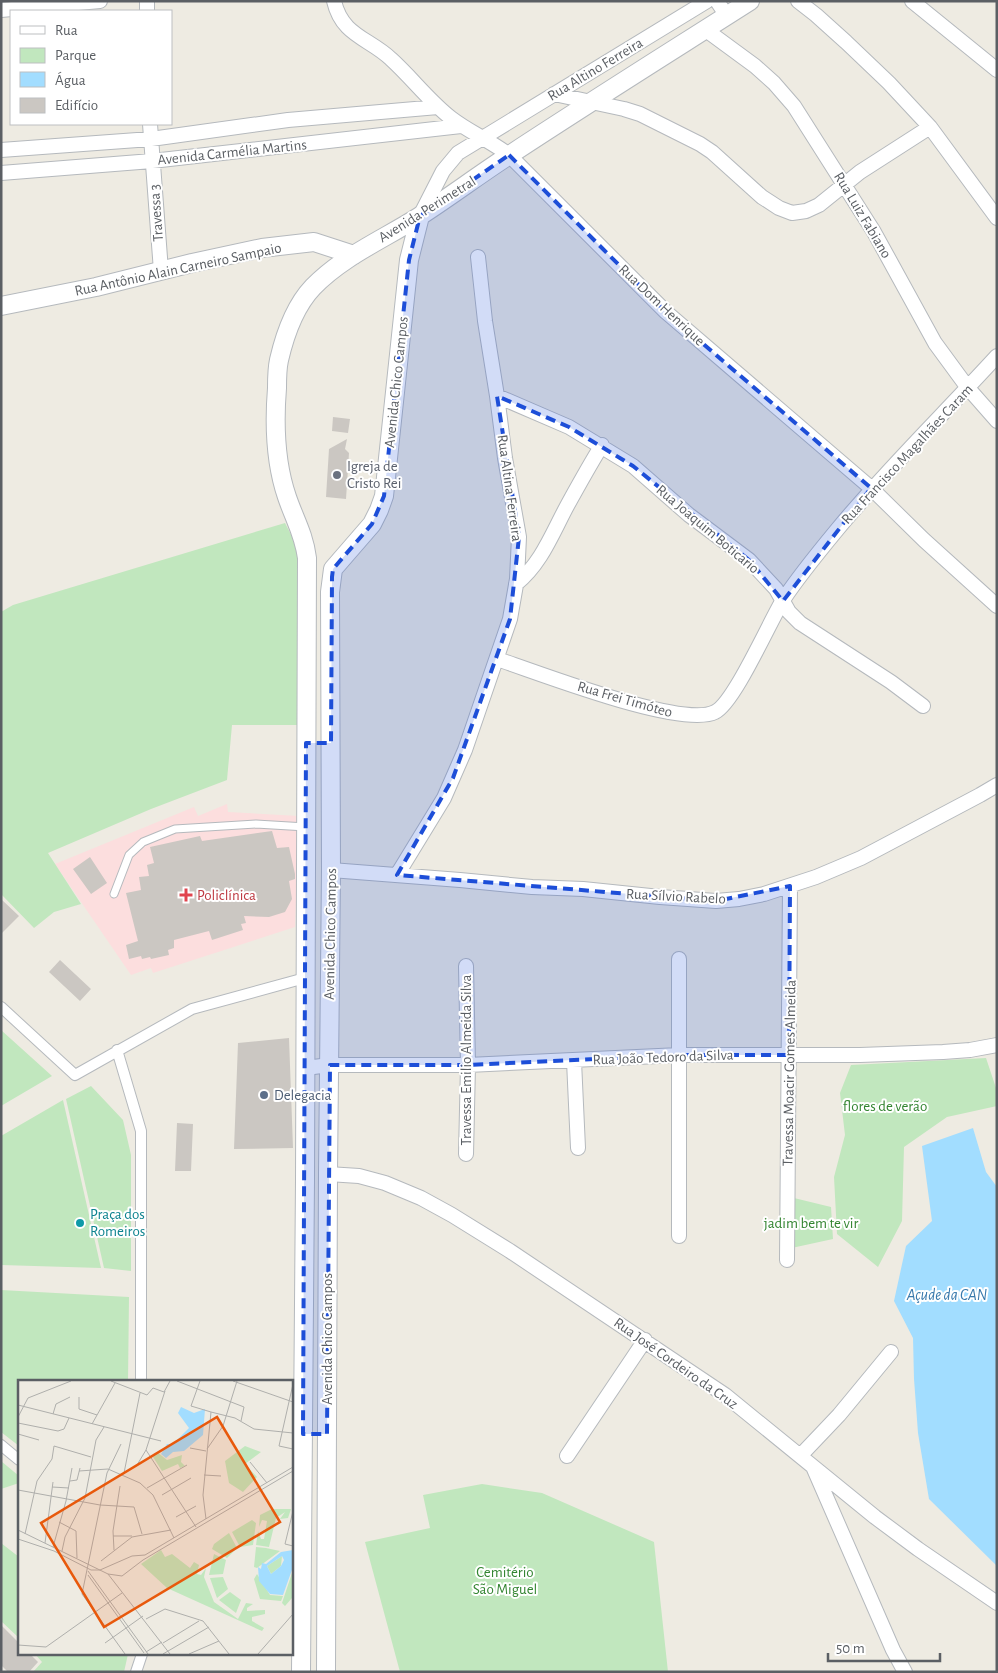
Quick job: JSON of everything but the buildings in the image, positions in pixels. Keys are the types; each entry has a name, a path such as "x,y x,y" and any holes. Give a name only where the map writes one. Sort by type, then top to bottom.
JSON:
{"street":[{"path":"1,10 100,1"},
{"name":"Rua Dom Henrique","path":"334,1 344,25 390,58 438,107 461,126 483,137 509,155 666,312 871,488 924,540 997,606"},
{"name":"Rua Altino Ferreira","path":"420,216 435,183 458,153 707,1"},
{"path":"716,1 727,16"},
{"name":"Avenida Perimetral","path":"297,521 287,497 278,464 275,429 279,363 291,321 300,304 312,288 354,254 420,216 590,102 750,1"},
{"path":"798,1 816,15 889,83 930,127 997,218"},
{"path":"912,1 997,70"},
{"name":"Rua Luiz Fabiano","path":"706,30 755,66 774,83 794,106 874,232 935,343 968,388 997,421"},
{"path":"554,94 640,114 700,144 712,152 762,197 779,208 792,213 806,211 819,205 860,172 930,127"},
{"name":"Avenida Carmélia Martins","path":"1,150 151,139 288,120 438,107"},
{"name":"Travessa 3","path":"150,125 161,272"},
{"name":"Avenida Carmélia Martins","path":"1,172 152,161 461,126"},
{"name":"Avenida Chico Campos","path":"326,1672 332,577 334,570 372,524 384,496 409,260 420,216"},
{"name":"Rua Antônio Alain Carneiro Sampaio","path":"1,306 96,287 262,248 314,242 354,254"},
{"name":"Rua Altina Ferreira","path":"397,875 444,798 465,750 510,619 516,584 519,537 505,458 485,321 478,257"},
{"name":"Rua Francisco Magalhães Caram","path":"740,681 783,600 811,562 871,488 997,356"},
{"name":"Rua Joaquim Boticario","path":"497,396 569,427 633,466 689,515 743,555 766,578 783,600 789,612 800,623 891,682 923,706"},
{"path":"516,584 529,573 540,558 580,481 602,446"},
{"name":"Avenida Chico Campos","path":"297,521 305,542 307,558 301,1672"},
{"name":"Rua Frei Timóteo","path":"497,659 638,706 681,715 701,716 715,712 726,703 740,681"},
{"path":"306,743 332,743"},
{"name":"Rua Sílvio Rabelo","path":"331,870 460,880 532,888 583,889 716,901 739,899 764,894 816,878 861,858 996,786"},
{"name":"Travessa Moacir Gomes Almeida","path":"787,1260 790,886"},
{"path":"679,959 679,1236"},
{"name":"Travessa Emilio Almeida Silva","path":"466,966 468,1065 466,1154"},
{"path":"1,1007 75,1075 192,1009 305,978"},
{"name":"Rua João Tedoro da Silva","path":"305,1068 330,1065 468,1065 680,1055 860,1055 943,1052 997,1045"},
{"path":"117,1050 141,1131 141,1380"},
{"path":"574,1061 578,1148"},
{"name":"Rua José Cordeiro da Cruz","path":"328,1174 359,1176 421,1198 510,1250 725,1394 812,1466 918,1549 997,1603"},
{"path":"567,1456 645,1340"},
{"path":"801,1455 839,1415 891,1352"},
{"path":"303,1434 326,1434"},
{"path":"1,1446 18,1459"},
{"path":"812,1466 893,1650 906,1672"},
{"path":"136,1672 141,1656"}],"lane":[{"path":"114,894 129,855 143,842 175,828 256,824 307,827"}],"highlighted area":[{"path":"509,155 666,312 871,488 783,601 749,560 633,466 569,427 497,396 519,537 510,619 453,778 397,875 716,901 790,886 789,1055 680,1055 468,1065 330,1065 327,1434 303,1434 306,743 331,743 333,569 372,524 384,496 409,260 420,216"}],"shaded area":[{"name":"Policlínica","path":"227,804 228,812 299,816 295,927 153,973 151,968 131,975 55,864 194,807 198,816"}],"green space":[{"path":"285,523 299,550 298,725 232,725 227,780 151,809 48,853 81,904 54,912 34,928 1,894 1,612 13,605"},
{"path":"1,1030 52,1076 1,1106"},
{"name":"flores de verão","path":"986,1058 997,1091 997,1106 947,1117 904,1147 902,1221 878,1267 837,1234 834,1177 845,1135 840,1093 851,1065"},
{"path":"91,1086 123,1120 131,1155 131,1271 104,1268 66,1099"},
{"path":"63,1100 101,1268 1,1265 1,1136"},
{"name":"jadim bem te vir","path":"794,1198 831,1207 833,1239 787,1249"},
{"path":"1,1290 129,1297 128,1380 18,1380 18,1445 1,1432"},
{"path":"1,1461 18,1475 18,1483 1,1489"},
{"name":"Cemitério São Miguel","path":"482,1484 542,1493 654,1542 668,1672 400,1672 365,1542 430,1528 423,1495"},
{"path":"1,1543 18,1556 18,1637 1,1621"},
{"path":"37,1656 128,1656 124,1672 33,1672 42,1662"}],"water":[{"name":"Açude da CAN","path":"973,1128 986,1172 997,1187 997,1566 929,1499 918,1433 913,1338 894,1301 906,1246 932,1221 922,1146"}],"place":[{"name":"Igreja de Cristo Rei","path":"337,475"},
{"name":"Policlínica","path":"186,895"},
{"name":"Delegacia","path":"264,1095"},
{"name":"Praça dos Romeiros","path":"80,1223"}]}
